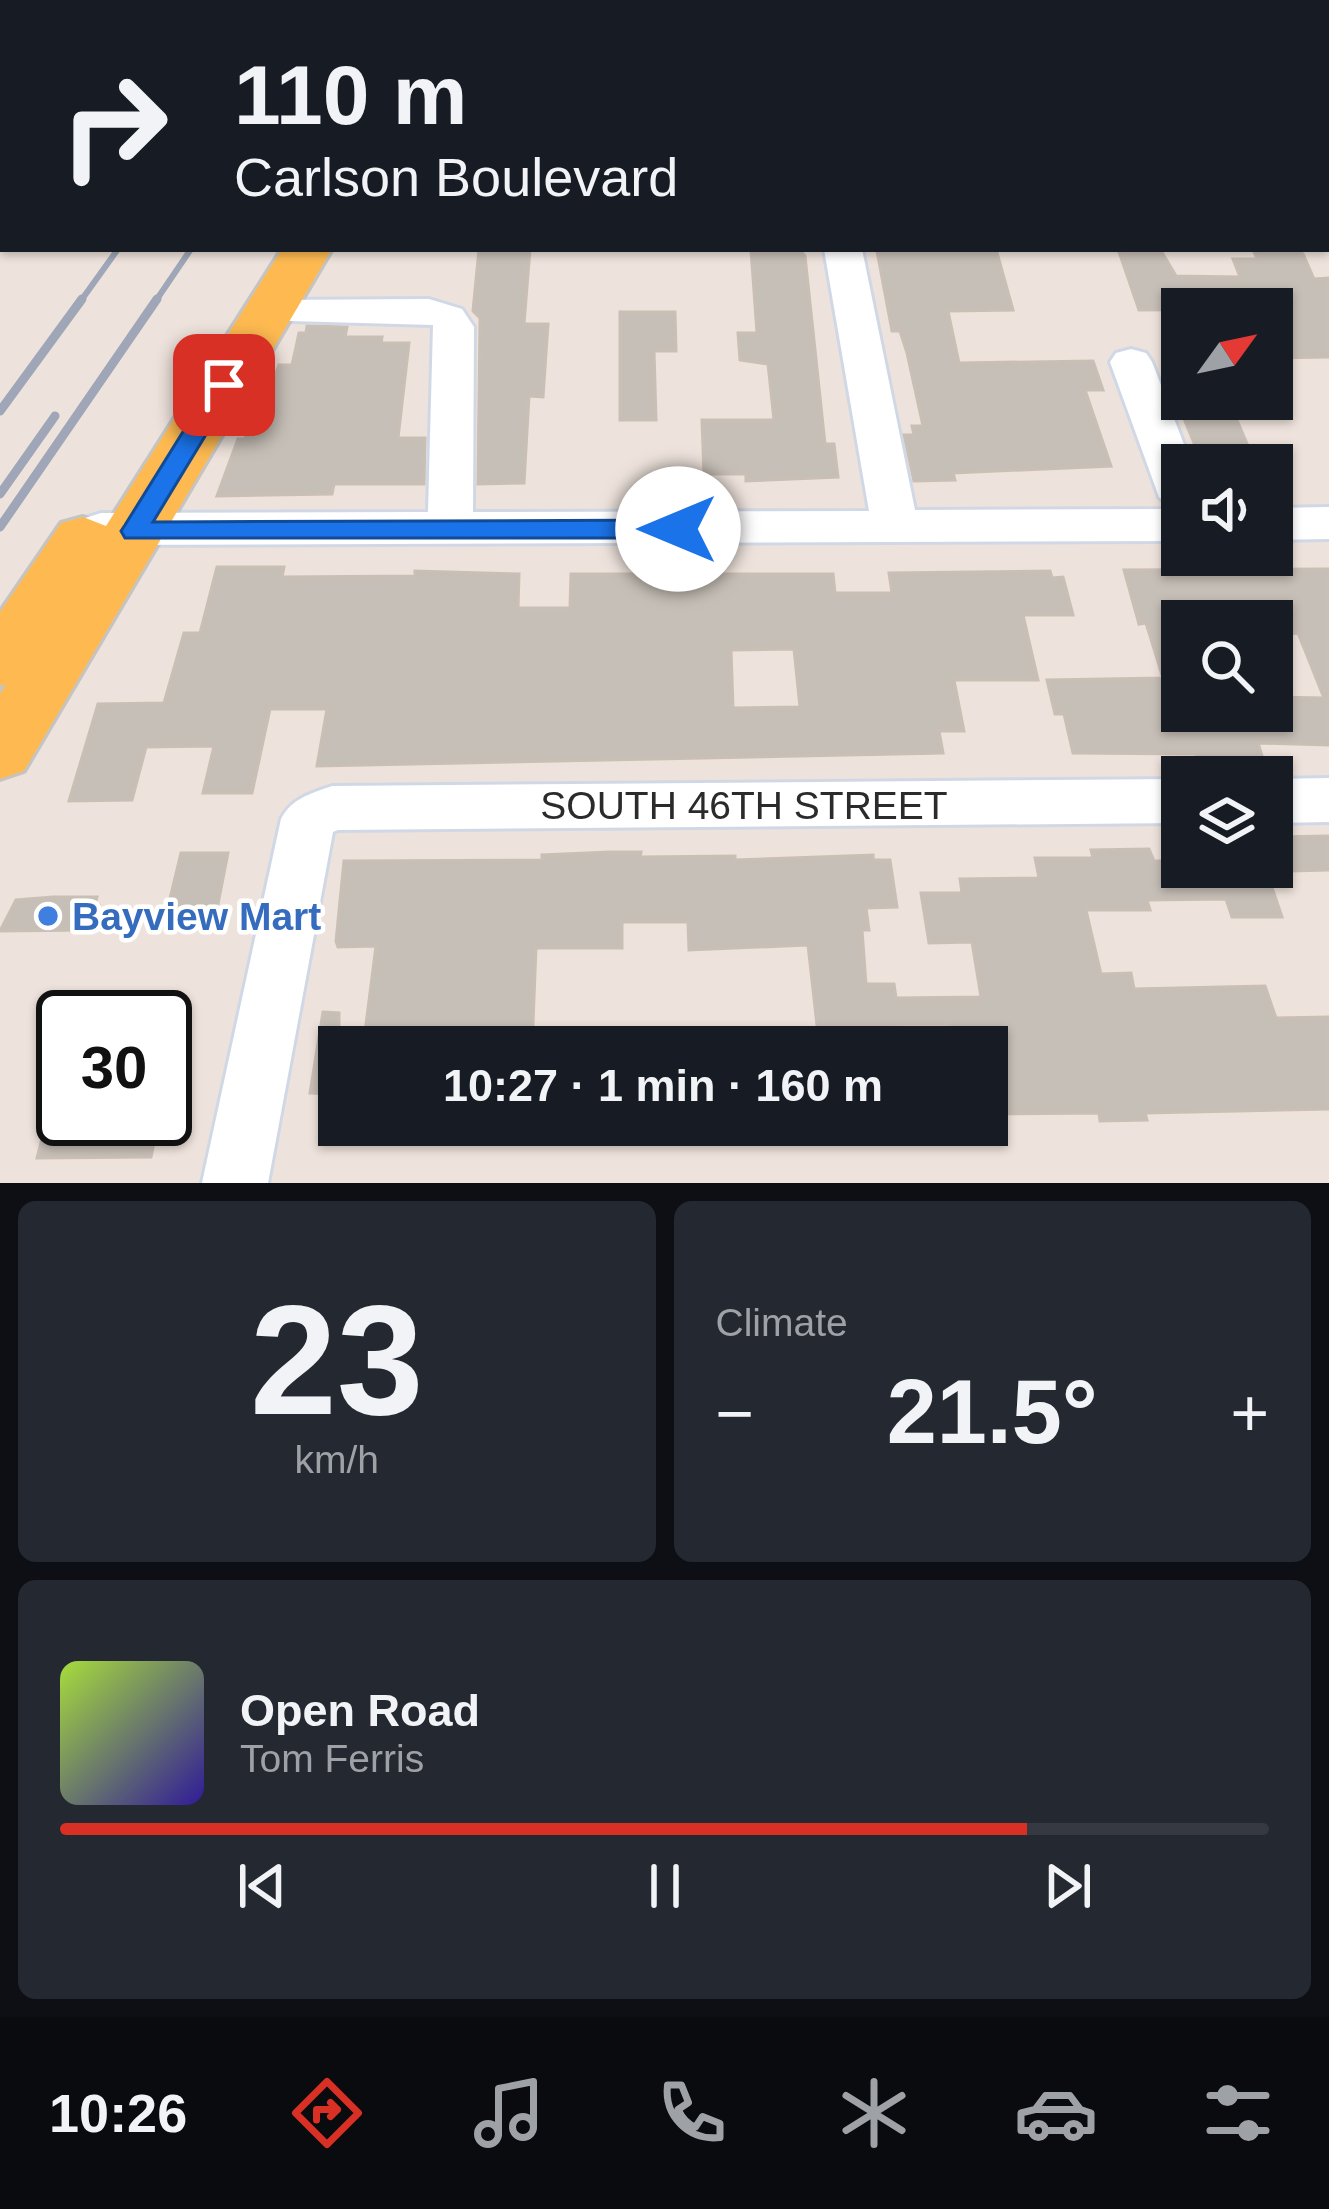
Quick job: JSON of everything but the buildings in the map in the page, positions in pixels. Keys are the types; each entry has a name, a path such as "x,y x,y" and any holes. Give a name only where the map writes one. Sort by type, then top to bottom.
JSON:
{"main road":[{"path":"0,752 112,530 266,252"},
{"path":"0,662 112,530 269,312 305,252"}],"street":[{"path":"843,252 895,528"},
{"path":"269,312 429,311 448,317 454,327 450,530"},
{"path":"1131,362 1162,444"},
{"path":"1293,524 1329,523"},
{"path":"112,530 1161,525"},
{"path":"1293,801 1329,800"},
{"name":"SOUTH 46TH STREET","path":"235,1183 308,819 332,808 1161,801"}],"railway":[{"path":"80,302 116,252"},
{"path":"155,302 189,252"},
{"path":"0,411 82,299"},
{"path":"0,527 157,299"},
{"path":"0,494 55,416"}],"place":[{"name":"Bayview Mart","path":"48,916"}],"route":[{"path":"224,385 134,531 678,529"}]}
